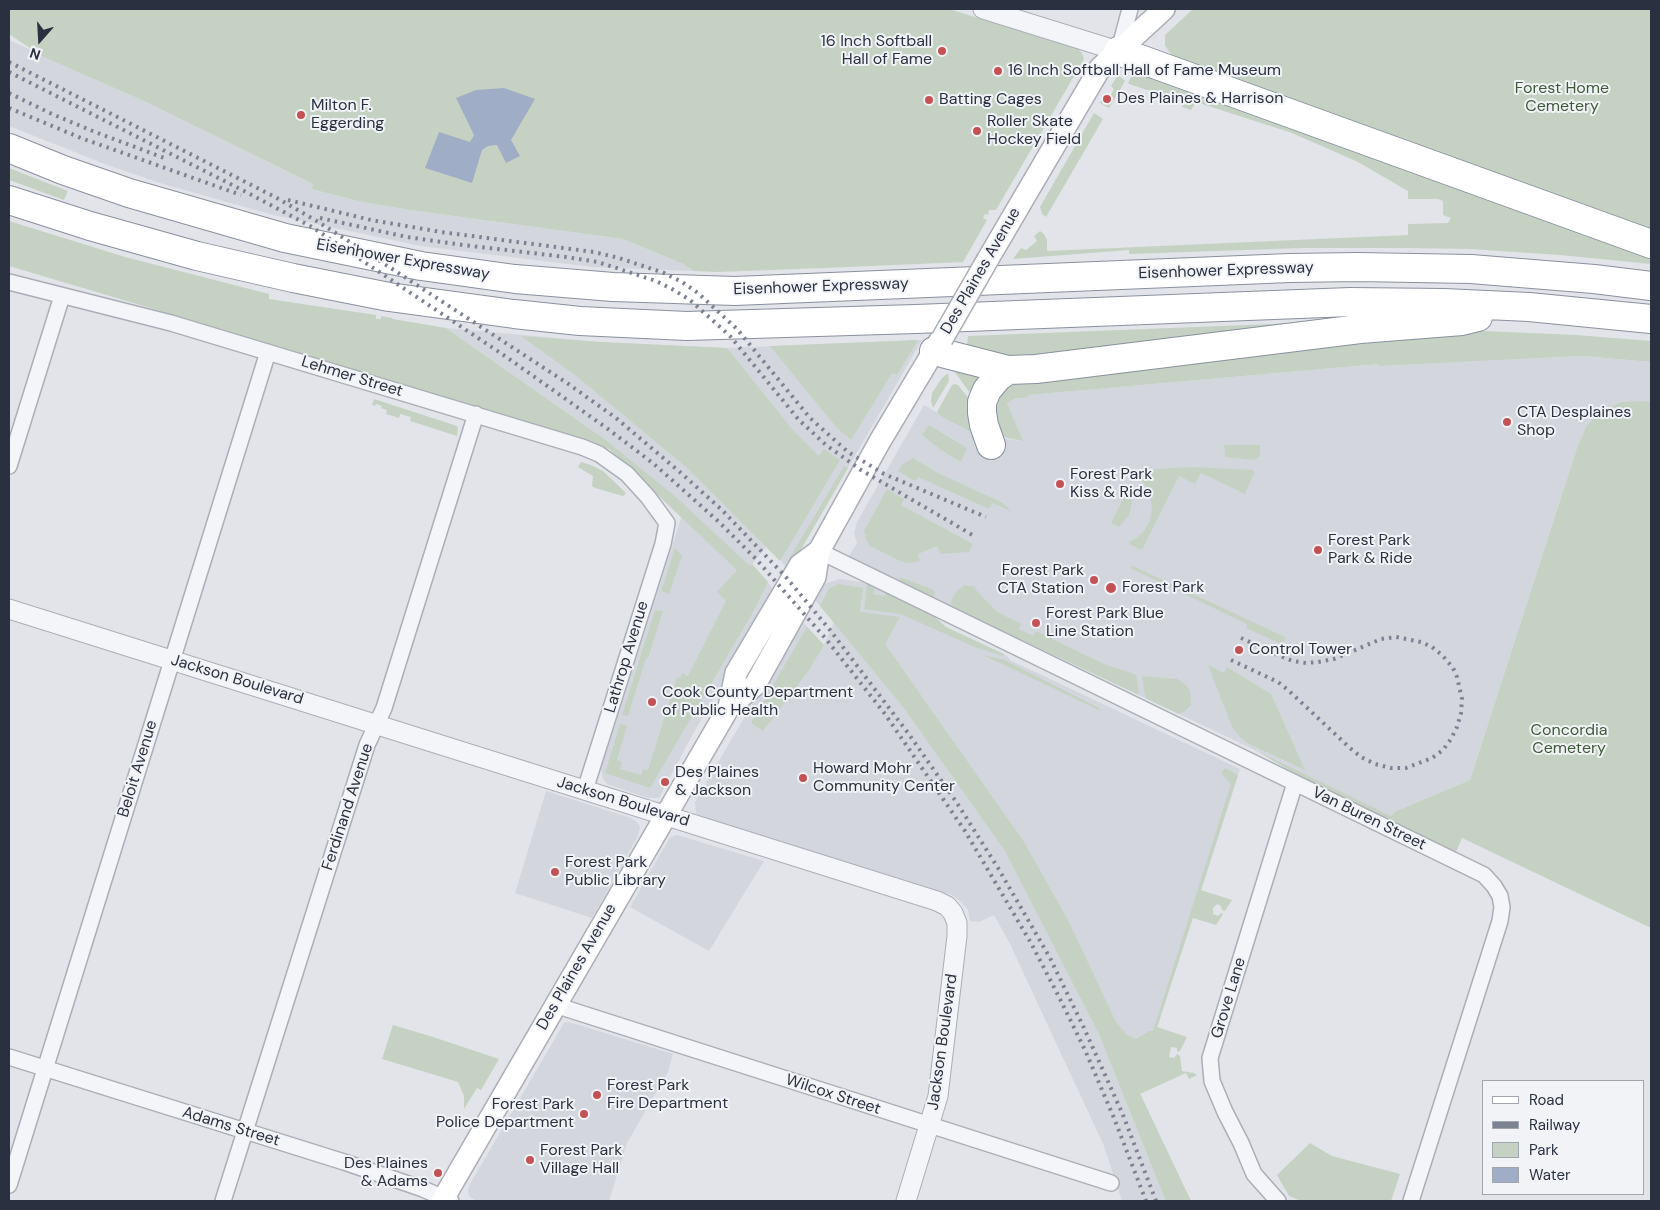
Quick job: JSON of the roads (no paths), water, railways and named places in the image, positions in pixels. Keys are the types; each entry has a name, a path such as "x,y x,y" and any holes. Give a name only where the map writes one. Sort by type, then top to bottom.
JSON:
{"highway":[{"path":"1118,51 1651,244"},
{"name":"Eisenhower Expressway","path":"9,148 63,170 129,193 285,238 421,266 516,279 574,284 735,291 1290,268 1358,267 1471,270 1594,279 1651,286"},
{"path":"9,200 90,226 188,253 293,278 389,297 580,321 687,326 916,320 1350,302 1444,303 1529,307 1651,319"},
{"path":"938,345 1008,370 1036,369 1360,329 1462,320 1529,307"},
{"path":"991,445 984,425 982,402 987,390 998,377 1008,370"}],"main road":[{"name":"Des Plaines Avenue","path":"446,1200 555,1005 729,707 736,673 800,565 819,551 880,442 1100,68 1164,9"}],"street":[{"path":"983,9 1118,51 1130,9"},
{"name":"Lehmer Street","path":"9,282 171,323 582,447 599,454 627,474 648,497 667,523"},
{"path":"9,466 62,296"},
{"name":"Beloit Avenue","path":"9,1185 268,352"},
{"name":"Ferdinand Avenue","path":"223,1201 367,745 383,710 476,414"},
{"name":"Lathrop Avenue","path":"585,790 663,544 667,523"},
{"name":"Van Buren Street","path":"819,551 1484,875 1500,896 1502,907 1500,921 1411,1201"},
{"name":"Jackson Boulevard","path":"9,608 948,906 954,913 957,923 938,1096 906,1201"},
{"name":"Grove Lane","path":"1278,1201 1254,1174 1212,1082 1210,1058 1295,783"},
{"name":"Wilcox Street","path":"555,1005 1111,1183"},
{"name":"Adams Street","path":"9,1057 406,1183 446,1200"}],"water":[{"path":"504,88 535,99 511,140 520,156 506,163 497,145 488,146 482,150 472,183 425,168 439,132 470,142 474,135 456,98 476,90"}],"railway":[{"path":"9,62 275,197 315,220 567,383 616,418 722,510 785,576 830,630 908,733 957,803 998,868 1050,958 1084,1028 1123,1115 1156,1201"},
{"path":"9,72 312,227 505,356 608,429 654,464 719,522 756,559 826,639 885,714 965,831 1031,943 1085,1050 1146,1201"},
{"path":"9,93 95,132 167,159"},
{"path":"9,108 81,138 241,195"},
{"path":"288,200 371,220 441,232 594,252 664,273 698,293 737,329 810,418 848,452 884,474 986,517"},
{"path":"320,218 407,237 598,262 656,281 690,300 730,336 799,420 826,445 861,470 976,537"},
{"path":"1231,660 1278,682 1350,748 1361,757 1375,764 1391,768 1406,768 1432,758 1443,750 1457,727 1462,699 1457,677 1453,668 1442,655 1432,647 1421,642 1396,637 1381,639 1334,659 1306,663 1293,661 1241,638"}],"place":[{"name":"16 Inch Softball Hall of Fame","path":"942,51"},
{"name":"16 Inch Softball Hall of Fame Museum","path":"998,71"},
{"name":"Des Plaines & Harrison","path":"1107,99"},
{"name":"Batting Cages","path":"929,100"},
{"name":"Milton F. Eggerding","path":"301,115"},
{"name":"Roller Skate Hockey Field","path":"977,131"},
{"name":"CTA Desplaines Shop","path":"1507,422"},
{"name":"Forest Park Kiss & Ride","path":"1060,484"},
{"name":"Forest Park Park & Ride","path":"1318,550"},
{"name":"Forest Park CTA Station","path":"1094,580"},
{"name":"Forest Park","path":"1111,588"},
{"name":"Forest Park Blue Line Station","path":"1036,623"},
{"name":"Control Tower","path":"1239,650"},
{"name":"Cook County Department of Public Health","path":"652,702"},
{"name":"Howard Mohr Community Center","path":"803,778"},
{"name":"Des Plaines & Jackson","path":"665,782"},
{"name":"Forest Park Public Library","path":"555,872"},
{"name":"Forest Park Fire Department","path":"597,1095"},
{"name":"Forest Park Police Department","path":"584,1114"},
{"name":"Forest Park Village Hall","path":"530,1160"},
{"name":"Des Plaines & Adams","path":"438,1173"}],"park label":[{"name":"Forest Home Cemetery","path":"1562,98"},
{"name":"Concordia Cemetery","path":"1569,740"}]}
